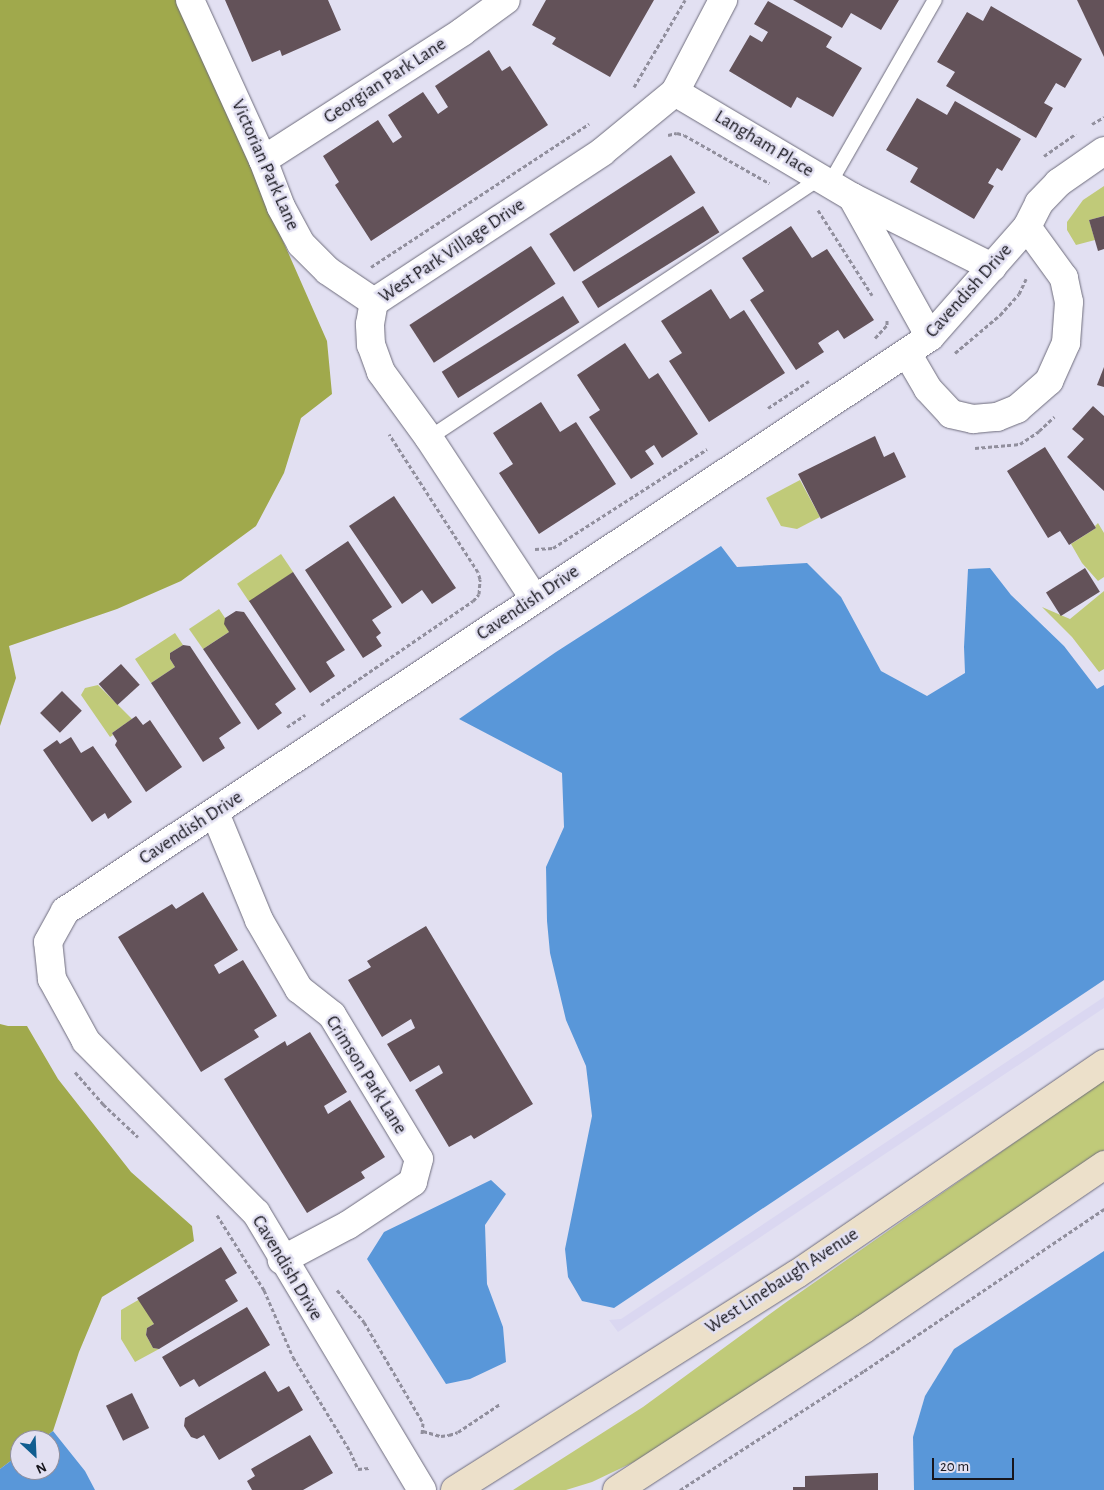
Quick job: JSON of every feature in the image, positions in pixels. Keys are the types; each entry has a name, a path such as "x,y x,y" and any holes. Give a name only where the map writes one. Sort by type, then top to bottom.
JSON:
{"main road":[{"name":"West Linebaugh Avenue","path":"455,1490 797,1274 1104,1064"},
{"path":"617,1490 864,1329 1104,1165"}],"street":[{"name":"Victorian Park Lane","path":"190,0 263,160 281,207 301,244 328,271 374,302"},
{"name":"Georgian Park Lane","path":"263,160 478,21 506,0"},
{"name":"West Park Village Drive","path":"534,598 429,438 381,372 371,346 370,324 374,302 602,152 675,92 723,0"},
{"name":"Langham Place","path":"675,92 830,191 992,267"},
{"name":"Cavendish Drive","path":"422,1490 282,1260 256,1213 86,1041 52,979 48,942 65,911 930,337 1027,226 1039,203 1058,183 1104,151"},
{"path":"830,191 930,337"},
{"name":"Cavendish Drive","path":"907,353 928,389 951,414 973,419 997,417 1017,409 1050,381 1066,343 1069,302 1064,278 1027,226"},
{"name":"Crimson Park Lane","path":"215,813 259,920 299,989 332,1015 419,1158 413,1182 348,1225 282,1260"}],"lane":[{"path":"429,438 830,191 936,0"}],"path":[{"path":"629,94 685,0"},
{"path":"1088,126 1104,117"},
{"path":"367,270 597,119"},
{"path":"1042,158 1056,146 1080,131"},
{"path":"661,140 677,133 684,135 772,185"},
{"path":"830,191 818,212 874,298"},
{"path":"952,355 1000,316 1019,294 1026,279"},
{"path":"870,342 887,325 885,315"},
{"path":"766,410 813,378"},
{"path":"967,448 983,449 1020,444 1039,431 1057,414"},
{"path":"529,544 535,550 553,548 711,446"},
{"path":"544,550 545,555"},
{"path":"680,1490 856,1376 1104,1209"},
{"path":"333,1286 364,1322 423,1423 422,1437"},
{"path":"423,1431 441,1436 458,1432 500,1404"}],"shaded area":[{"path":"1104,997 1104,1008 618,1332 609,1320 621,1319"}],"green space":[{"path":"0,0 177,0 327,341 332,394 301,418 284,473 256,526 181,581 117,609 9,646 16,678 0,726"},
{"path":"1104,186 1104,216 1089,220 1095,240 1076,245 1067,230 1067,222 1083,200"},
{"path":"800,480 820,517 797,529 781,526 766,498"},
{"path":"1098,523 1104,533 1104,577 1098,581 1082,563 1071,544 1096,528 1095,526"},
{"path":"281,554 293,572 249,602 237,584"},
{"path":"1104,591 1104,669 1099,672 1072,637 1042,607 1070,619"},
{"path":"219,609 225,618 229,632 203,649 189,629"},
{"path":"175,633 183,645 170,653 170,659 175,667 151,683 135,659"},
{"path":"98,685 132,719 112,733 113,735 110,737 81,695 85,688"},
{"path":"0,1024 27,1026 58,1079 131,1172 192,1226 194,1241 102,1297 79,1352 53,1430 10,1430 10,1462 0,1469"},
{"path":"1104,1080 1104,1150 823,1341 634,1462 592,1482 566,1490 513,1490 643,1407 785,1303"},
{"path":"140,1299 154,1324 147,1328 146,1335 153,1348 159,1349 135,1362 121,1339 121,1310"}],"water":[{"path":"721,546 737,567 807,563 841,597 881,671 927,696 965,673 964,647 968,569 990,568 1011,595 1064,646 1097,689 1104,685 1104,980 614,1308 582,1301 568,1277 565,1249 592,1116 586,1066 566,1020 550,953 547,921 546,867 564,827 562,773 459,719 556,652"},
{"path":"491,1180 506,1194 485,1225 487,1284 503,1327 506,1362 470,1379 446,1384 367,1259 384,1232"},
{"path":"1104,1251 1104,1490 914,1490 913,1437 925,1396 954,1349"},
{"path":"60,1440 85,1471 95,1490 0,1490 0,1469 10,1462 10,1480 60,1480"}],"building":[{"path":"225,0 328,0 341,30 282,56 280,50 252,62"},
{"path":"546,0 654,0 610,77 552,44 556,38 532,25"},
{"path":"793,0 899,0 881,30 851,13 842,28"},
{"path":"1077,0 1104,0 1104,57"},
{"path":"768,1 832,37 826,47 862,68 833,117 797,97 791,108 729,71 750,35 762,42 768,32 754,24"},
{"path":"991,6 1082,59 1065,88 1056,83 1044,103 1053,108 1036,138 946,86 955,72 937,62 967,12 983,21"},
{"path":"489,50 502,71 510,66 548,125 371,241 335,185 339,182 323,156 378,120 393,143 402,137 388,115 423,92 438,114 448,107 435,86"},
{"path":"917,98 947,115 955,101 1021,139 1002,171 997,168 988,183 994,186 974,219 910,182 918,168 886,150"},
{"path":"671,155 696,193 574,272 549,234"},
{"path":"703,206 719,232 598,308 582,282"},
{"path":"1104,216 1104,249 1098,251 1089,220"},
{"path":"791,226 812,258 827,249 874,320 844,339 838,330 818,343 824,352 796,370 750,300 764,291 742,258"},
{"path":"531,246 556,284 434,363 409,325"},
{"path":"711,289 730,319 744,310 785,373 709,422 669,361 682,353 661,321"},
{"path":"563,296 579,322 458,398 442,372"},
{"path":"625,343 649,379 658,373 698,434 662,458 654,445 645,451 654,464 631,479 589,417 600,410 577,375"},
{"path":"1104,367 1104,387 1097,385"},
{"path":"541,402 560,432 576,422 616,484 539,534 499,473 513,464 493,433"},
{"path":"1093,406 1104,416 1104,491 1067,457 1084,439 1072,429"},
{"path":"875,436 884,457 894,452 906,477 821,519 798,474"},
{"path":"1045,447 1096,528 1069,545 1060,531 1048,538 1007,471"},
{"path":"394,496 456,588 432,604 422,590 402,604 349,526"},
{"path":"348,541 392,607 372,620 381,633 376,637 382,646 363,658 305,570"},
{"path":"1085,568 1100,592 1061,616 1046,592"},
{"path":"293,572 345,650 326,662 335,676 310,693 249,601"},
{"path":"236,611 244,612 296,689 275,704 282,713 258,730 203,649 229,632 224,624 225,618"},
{"path":"183,645 190,646 241,723 219,738 225,748 203,762 151,683 175,667 170,659 170,653"},
{"path":"121,664 140,685 117,705 99,684"},
{"path":"62,691 82,711 60,733 40,713"},
{"path":"136,716 143,725 150,720 182,767 146,792 115,745 117,741 112,733"},
{"path":"71,737 81,753 93,746 132,802 108,819 105,813 92,822 43,750 57,740 60,744"},
{"path":"203,892 238,950 214,965 219,974 243,960 277,1016 254,1030 259,1037 201,1072 118,937 172,904 176,909"},
{"path":"426,926 533,1104 474,1139 471,1135 449,1147 415,1090 443,1073 439,1065 410,1082 387,1044 415,1028 411,1019 382,1037 348,980 371,967 367,961"},
{"path":"310,1032 347,1092 324,1106 328,1114 350,1100 385,1157 361,1172 365,1178 307,1213 224,1079 285,1041 287,1046"},
{"path":"221,1247 237,1273 225,1280 238,1301 159,1349 153,1348 146,1335 147,1328 154,1324 137,1298"},
{"path":"247,1307 270,1345 199,1387 194,1379 180,1387 162,1357"},
{"path":"265,1371 278,1392 289,1386 303,1410 219,1460 204,1435 197,1439 191,1437 184,1426 185,1418"},
{"path":"132,1393 149,1428 123,1441 106,1406"},
{"path":"310,1435 333,1473 303,1490 252,1490 247,1481 255,1476 251,1469"},
{"path":"878,1473 878,1490 793,1490 793,1487 805,1487 805,1476"}]}
